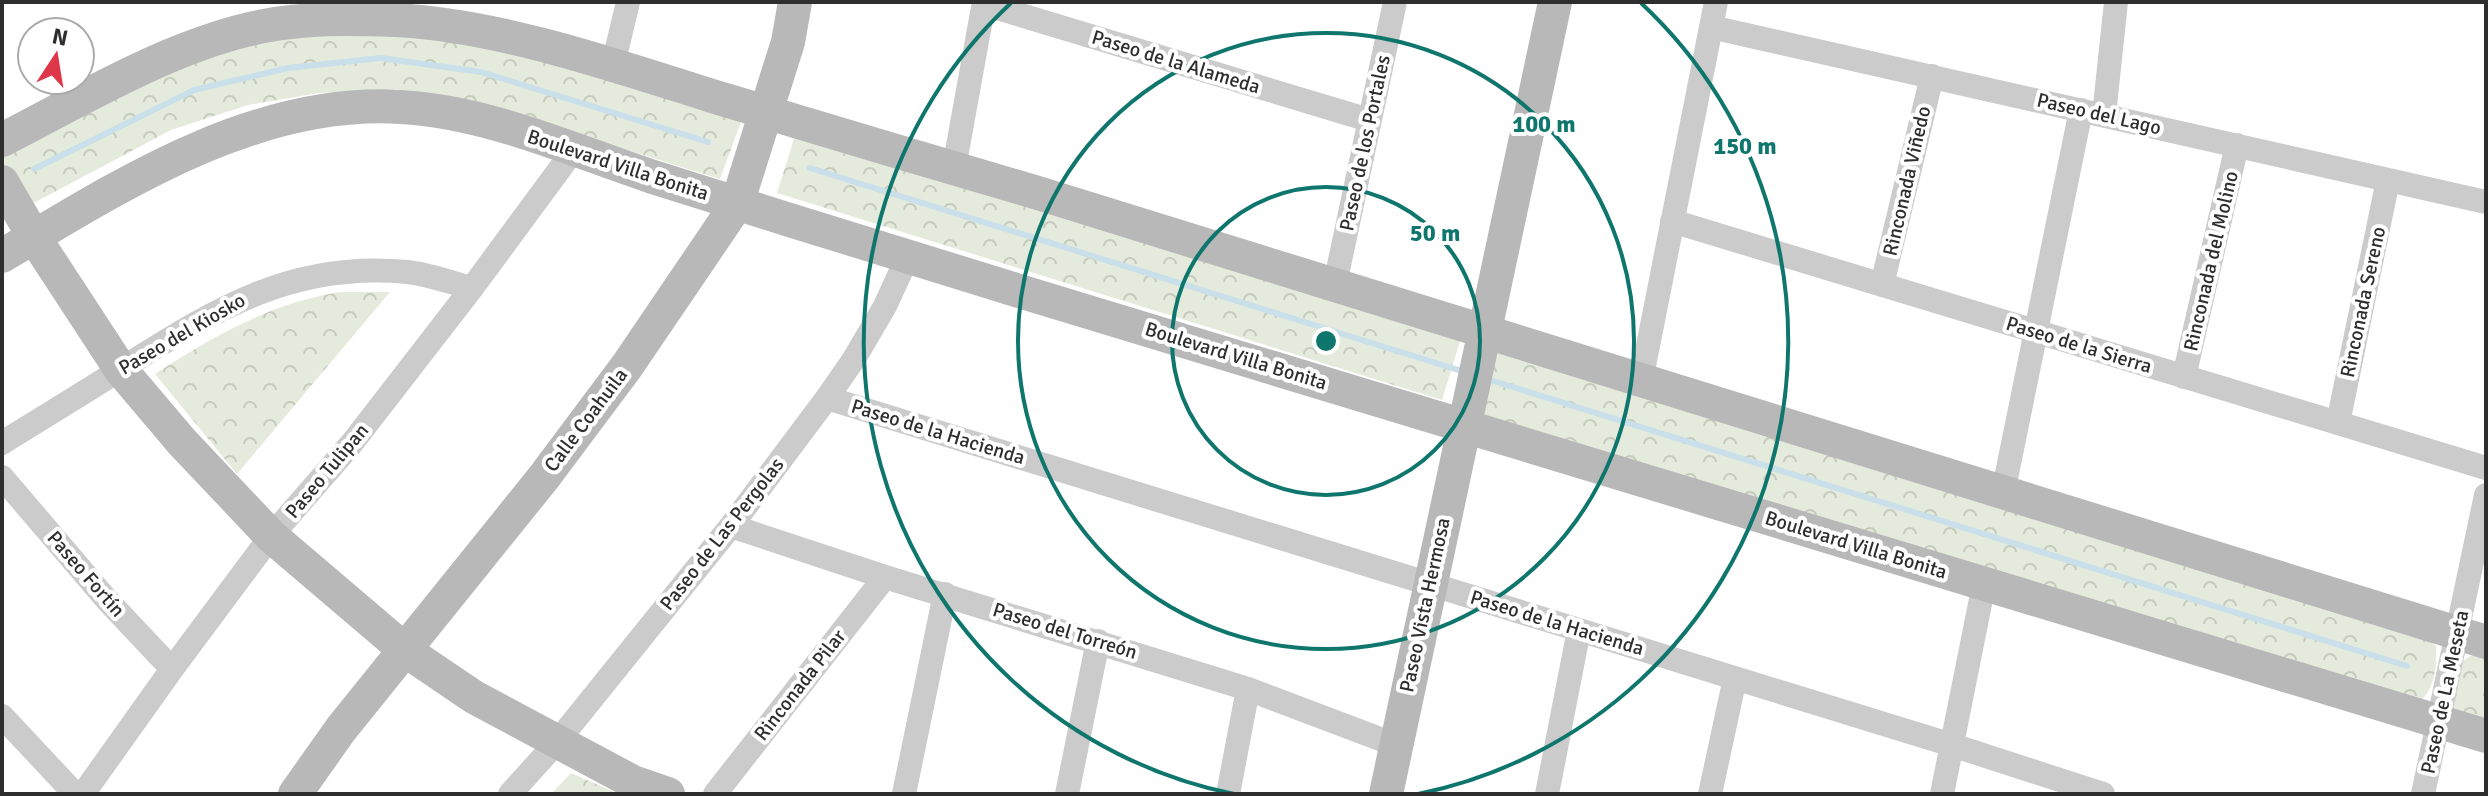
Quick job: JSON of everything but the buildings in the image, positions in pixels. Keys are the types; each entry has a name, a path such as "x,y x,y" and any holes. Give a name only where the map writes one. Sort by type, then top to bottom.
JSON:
{"street":[{"path":"613,65 628,2"},
{"name":"Calle Coahuila","path":"295,794 341,729 544,477 627,366 739,198 788,42 795,2"},
{"name":"Paseo de los Portales","path":"1335,284 1395,2"},
{"path":"1484,335 1555,2"},
{"path":"1641,381 1716,2"},
{"path":"2003,493 2036,332 2093,113 2116,2"},
{"path":"954,168 984,3"},
{"name":"Paseo de la Alameda","path":"984,3 1369,120"},
{"path":"2,140 143,68 243,31 287,22 400,20 482,31 613,65 766,118 954,168 1335,284 1484,335 2472,638"},
{"name":"Paseo del Lago","path":"1711,27 2486,202"},
{"name":"Rinconada Viñedo","path":"1882,285 1932,76"},
{"name":"Boulevard Villa Bonita","path":"2,256 28,228 250,128 315,111 349,107 399,107 445,112 739,198 908,256 1465,420 1984,584 2486,736"},
{"name":"Rinconada del Molino","path":"2184,377 2237,145"},
{"name":"Paseo Tulipan","path":"83,794 271,536 352,443 573,151"},
{"name":"Rinconada Sereno","path":"2338,423 2388,180"},
{"path":"2,182 28,228 121,370 182,442 271,536 406,651 474,697 633,782 668,794"},
{"name":"Paseo de la Sierra","path":"1672,221 2486,468"},
{"name":"Paseo de Las Pergolas","path":"510,794 557,742 731,526 827,398 885,306 908,256"},
{"name":"Paseo del Kiosko","path":"2,443 251,294 297,280 356,270 410,272 472,288"},
{"name":"Paseo Vista Hermosa","path":"1386,794 1484,335"},
{"name":"Paseo de la Hacienda","path":"827,398 1952,745 2100,794"},
{"name":"Paseo Fortín","path":"2,477 107,600 172,669"},
{"name":"Paseo de La Meseta","path":"2423,794 2437,721 2472,638 2486,495"},
{"name":"Paseo del Torreón","path":"731,526 1248,689 1396,745"},
{"name":"Rinconada Pilar","path":"715,794 885,577"},
{"path":"1942,794 1984,584"},
{"path":"904,794 945,594"},
{"path":"1547,794 1579,630"},
{"path":"1067,794 1098,641"},
{"path":"1710,794 1735,678"},
{"path":"1228,794 1248,689"},
{"path":"2,716 75,794"}],"green space":[{"path":"384,29 500,46 741,122 720,179 474,102 396,89 319,93 248,105 171,130 30,205 2,161 2,154 185,63 284,35"},
{"path":"797,129 1462,335 1442,400 777,193"},
{"path":"340,292 390,292 237,474 155,374 243,323 290,304"},
{"path":"1494,344 2424,637 2436,646 2431,685 2417,704 1481,416"},
{"path":"2474,654 2486,658 2486,726 2456,716 2452,706 2461,662"},
{"path":"571,773 619,794 551,794"}],"waterway":[{"path":"34,169 194,90 288,68 381,58 481,72 708,142"},
{"path":"810,168 1465,372"},
{"path":"1487,379 2407,666"}]}
